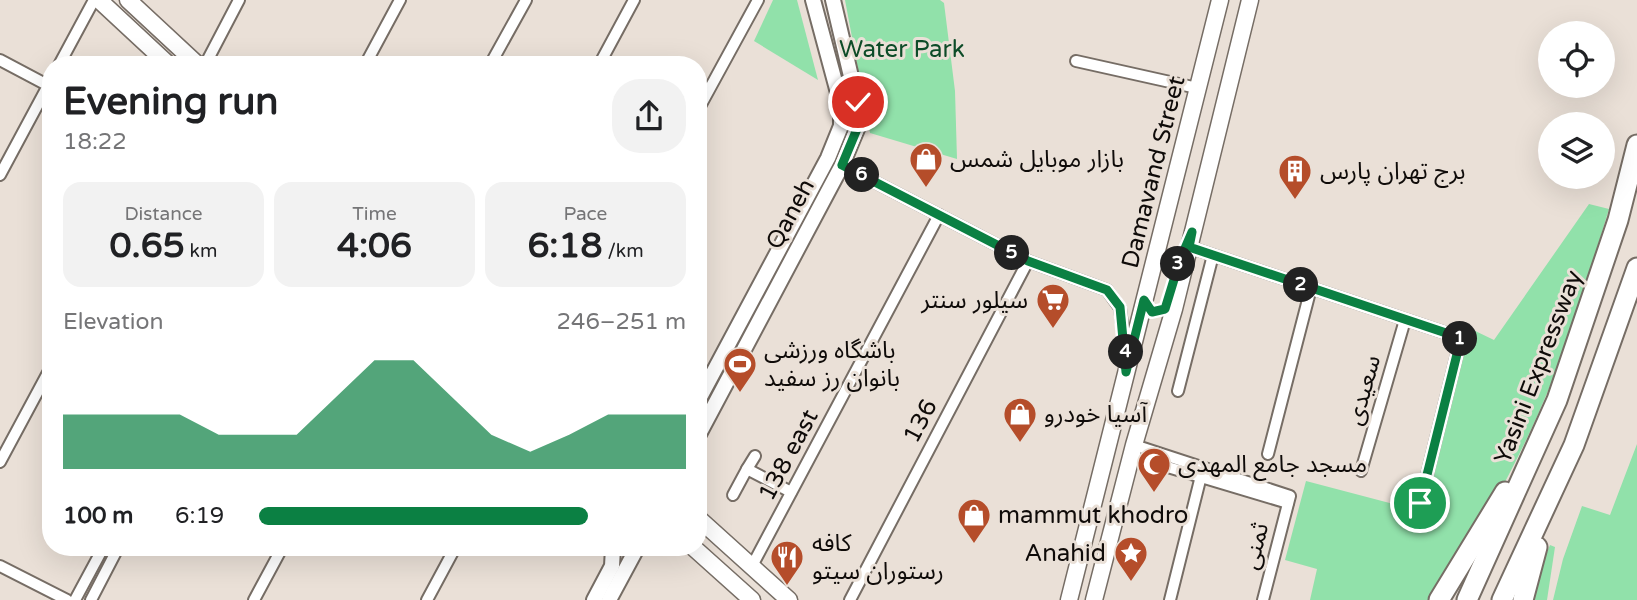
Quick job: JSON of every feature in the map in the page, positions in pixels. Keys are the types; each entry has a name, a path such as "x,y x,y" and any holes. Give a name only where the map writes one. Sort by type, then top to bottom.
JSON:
{"highway":[{"name":"Yasini Expressway","path":"1466,600 1557,400 1618,220 1637,145"},
{"path":"1503,600 1574,445 1637,268"},
{"path":"1439,600 1475,545 1557,400"},
{"path":"1523,600 1546,511"}],"main road":[{"path":"96,0 159,56"},
{"path":"128,0 188,56"},
{"name":"Qaneh","path":"707,384 828,158 841,126 841,104 813,0"},
{"name":"Qaneh","path":"707,419 842,165 857,129 858,102 833,0"},
{"name":"Damavand Street","path":"1069,600 1220,0"},
{"path":"1094,600 1132,450 1191,239 1250,0"},
{"path":"1144,300 1152,312 1165,309 1180,260 1191,239"},
{"path":"707,526 789,600"},
{"path":"594,600 612,566 613,556"},
{"path":"609,600 632,556"},
{"path":"703,556 752,600"}],"street":[{"path":"64,56 96,0"},
{"path":"210,56 239,0"},
{"path":"370,56 400,0"},
{"path":"496,56 526,0"},
{"path":"604,56 634,0"},
{"path":"707,94 758,0"},
{"path":"0,60 42,80"},
{"path":"1076,61 1197,88"},
{"path":"0,174 42,98"},
{"path":"842,165 1028,261 1107,290 1115,298 1124,325 1126,372"},
{"name":"138 east","path":"752,566 939,215"},
{"path":"1191,239 1213,255 1461,338 1420,503"},
{"path":"1178,390 1213,255"},
{"name":"136","path":"850,600 1028,261"},
{"path":"1268,454 1311,288"},
{"name":"سعیدی","path":"1362,471 1405,320"},
{"path":"0,462 42,384"},
{"path":"1132,450 1202,473 1170,600"},
{"path":"733,495 755,456"},
{"path":"747,469 791,492"},
{"name":"ثمنی","path":"1202,473 1288,495 1263,600"},
{"path":"75,600 99,556"},
{"path":"91,600 114,556"},
{"path":"254,600 278,556"},
{"path":"427,600 451,556"},
{"path":"0,566 66,600"}],"green space":[{"path":"773,0 797,0 818,80 754,41"},
{"name":"Water Park","path":"845,0 940,0 944,3 955,91 957,159 870,133"},
{"path":"1589,204 1609,209 1559,362 1516,461 1436,600 1310,600 1317,569 1285,560 1306,481 1420,511 1469,328 1494,340"},
{"path":"1637,444 1637,600 1553,600 1563,559 1582,506 1610,515"},
{"path":"1550,545 1555,547 1547,600 1527,600"}],"place":[{"name":"بازار موبایل شمس","path":"926,189"},
{"name":"برج تهران پارس","path":"1295,201"},
{"name":"سیلور سنتر","path":"1053,330"},
{"name":"باشگاه ورزشی بانوان رز سفید","path":"740,394"},
{"name":"آسیا خودرو","path":"1020,444"},
{"name":"مسجد جامع المهدی","path":"1154,494"},
{"name":"mammut khodro","path":"974,545"},
{"name":"Anahid","path":"1131,583"},
{"name":"کافه رستوران سیتو","path":"787,587"}],"route":[{"path":"858,102 857,129 842,165 1028,261 1107,290 1120,307 1124,325 1126,372 1144,300 1152,312 1165,309 1192,232 1189,247 1461,338 1420,503"}]}
